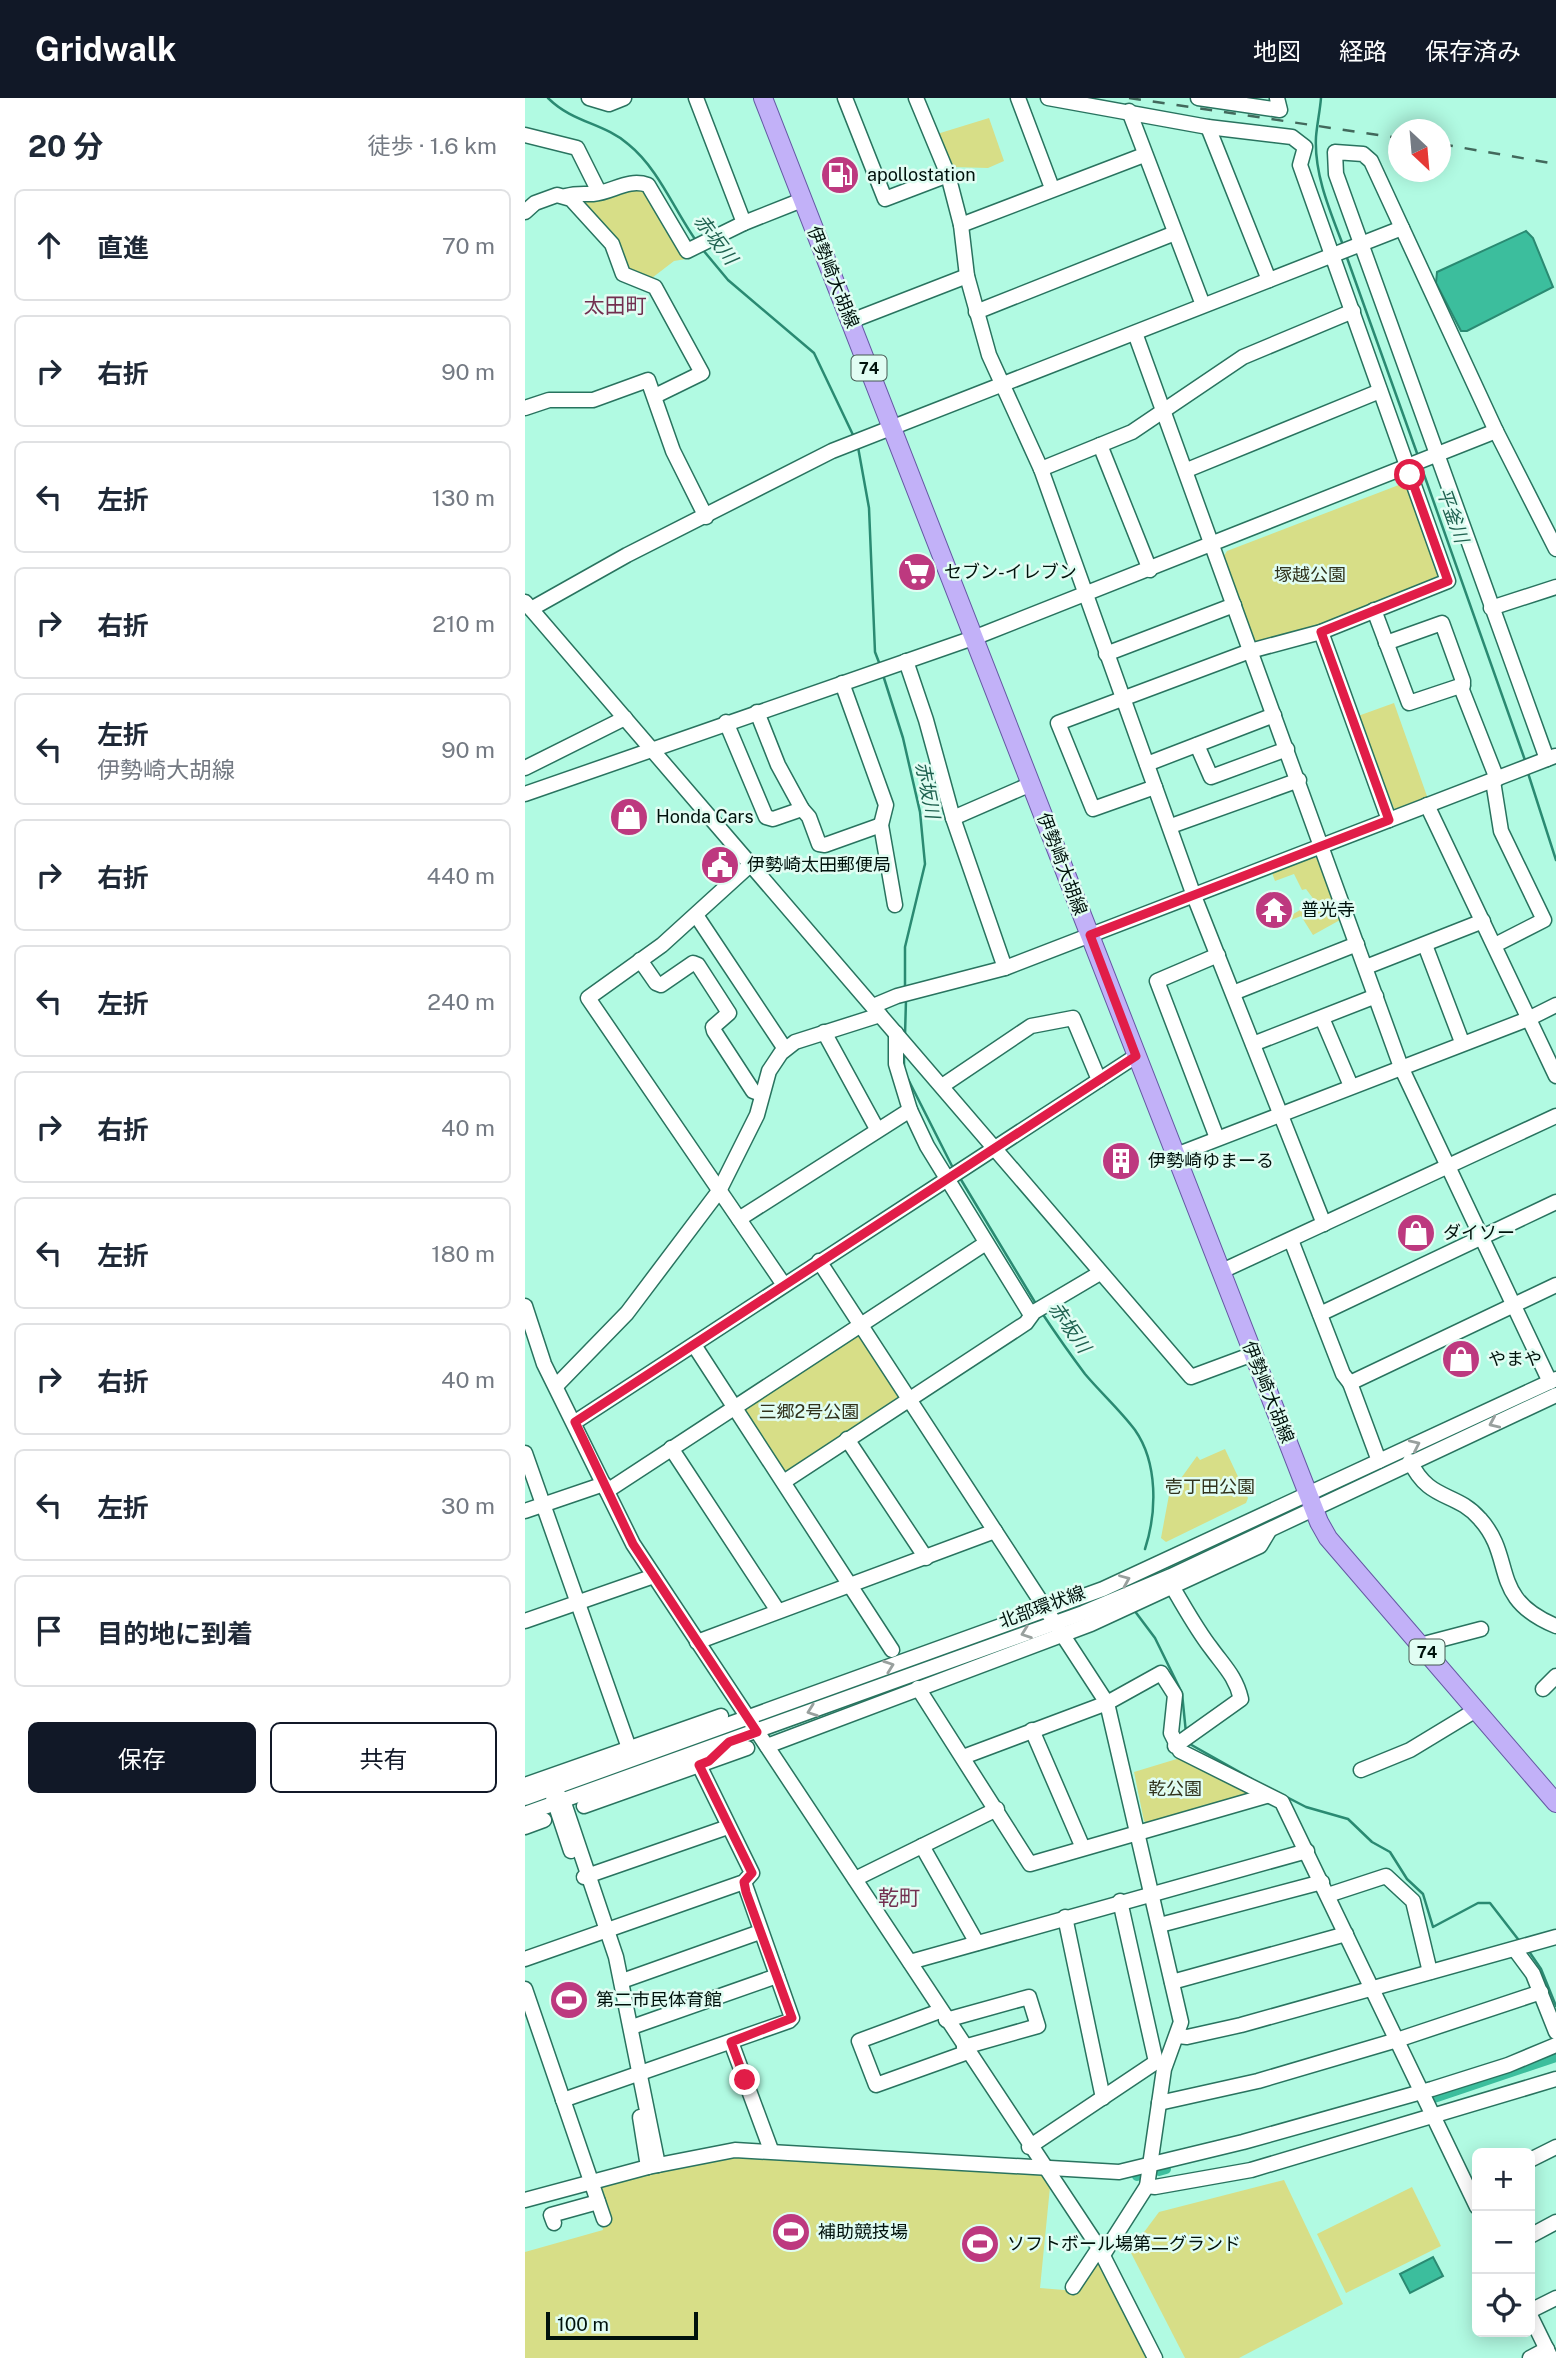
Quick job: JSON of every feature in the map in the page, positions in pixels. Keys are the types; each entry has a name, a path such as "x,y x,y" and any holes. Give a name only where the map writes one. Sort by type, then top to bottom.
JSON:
{"main road":[{"name":"伊勢崎大胡線","path":"763,98 801,200 976,637 1031,785 1311,1502 1328,1538 1556,1803"}],"street":[{"path":"589,98 609,104 624,98"},
{"path":"696,98 744,223"},
{"path":"845,98 885,199 948,175"},
{"path":"916,98 948,175 961,225 967,276 976,312 1002,385 1041,469 1195,896 1324,1224"},
{"path":"1018,98 1052,188"},
{"path":"1048,98 1208,127 1292,137 1305,147 1300,165 1334,253 1448,581 1321,632 1250,651 1058,723 1093,808 1155,787"},
{"path":"1198,98 1280,110 1277,98"},
{"path":"1129,111 1203,305"},
{"path":"1208,127 1269,280"},
{"path":"525,135 577,148 599,192"},
{"path":"556,1386 628,1313 719,1191 757,1115 769,1071 785,1049 876,1010 897,996 1005,968 1547,759 1433,456 1334,168 1335,152 1367,155 1496,431 1556,550"},
{"path":"961,225 1144,155"},
{"path":"525,212 535,203 557,195 599,192 638,181 648,185 688,251 744,223 801,200"},
{"path":"566,196 612,244 623,274 655,287 702,373 655,396"},
{"path":"1253,1354 1191,1377 651,748 529,610 627,555 832,452 891,426 1402,228"},
{"path":"976,312 1175,233"},
{"path":"851,321 967,276"},
{"path":"1041,469 1132,432 1243,357 1353,311"},
{"path":"1135,333 1187,470 1401,1067 1554,1385"},
{"path":"525,408 549,400 593,400 648,380 673,451 706,517"},
{"path":"1187,470 1380,391"},
{"path":"525,794 976,637 1496,431"},
{"path":"1100,445 1150,570"},
{"path":"1491,608 1556,587"},
{"path":"1106,654 1234,605"},
{"path":"1374,610 1409,704 1463,685"},
{"path":"1386,643 1442,623 1495,780 1501,831 1544,920 1495,945"},
{"path":"1321,632 1389,820"},
{"path":"906,661 926,720 953,818 1005,968"},
{"path":"842,682 886,805 881,825 895,905"},
{"path":"757,712 778,765 809,817 819,844 825,845 881,825"},
{"path":"1147,764 1274,715"},
{"path":"525,768 625,718"},
{"path":"726,722 766,817 773,819 802,809"},
{"path":"1197,744 1211,777 1287,749"},
{"path":"1171,826 1299,780"},
{"path":"953,818 1031,785"},
{"path":"1427,805 1556,1076"},
{"path":"750,865 662,945 588,998 784,1285"},
{"path":"696,915 785,1049"},
{"path":"1366,967 1483,921"},
{"path":"1233,993 1357,944"},
{"path":"1425,945 1462,1042"},
{"path":"1217,1138 1157,981 1218,955"},
{"path":"640,960 656,983 661,985 693,963 698,965 729,1013 713,1027 714,1031 753,1091 761,1094"},
{"path":"1253,1044 1376,996"},
{"path":"1176,1155 1556,1005"},
{"path":"942,1086 1031,1026 1073,1018 1098,1080"},
{"path":"1322,1018 1351,1086"},
{"path":"824,1032 877,1129"},
{"path":"896,1033 896,1064 910,1110 986,1243 1031,1315"},
{"path":"575,1422 1136,1056"},
{"path":"739,1219 910,1110"},
{"path":"1222,1271 1556,1116"},
{"path":"1320,1314 1556,1202"},
{"path":"1291,1240 1379,1461"},
{"path":"525,1511 605,1488 735,1407 986,1243"},
{"path":"819,1261 1107,1703 1180,2015 1178,2036 1164,2069 1147,2186 1073,2287"},
{"path":"785,1481 1026,1323 1031,1315 1100,1273"},
{"path":"1350,1383 1556,1285"},
{"path":"525,1308 540,1353 633,1544 1029,2147 1101,2251 1155,2358"},
{"path":"694,1345 785,1481 892,1650"},
{"name":"北部環状線","path":"525,1798 748,1718 1055,1623 1167,1562 1410,1461 1554,1385"},
{"name":"北部環状線","path":"525,1814 757,1732 1152,1585 1269,1531 1379,1461 1554,1385"},
{"path":"848,1439 926,1558"},
{"path":"671,1448 778,1611"},
{"path":"525,1453 578,1602 636,1745"},
{"path":"1410,1461 1425,1486 1480,1519 1516,1598 1532,1615 1556,1626"},
{"path":"698,1643 995,1531"},
{"path":"767,1746 777,1739 918,1688 1055,1623 1173,1588 1260,1546 1269,1531"},
{"path":"525,1621 654,1576"},
{"path":"1173,1588 1211,1649 1226,1664 1238,1685 1241,1699 1175,1746"},
{"path":"1420,1645 1481,1629"},
{"path":"963,1757 1107,1703 1161,1674 1175,1695 1171,1733 1175,1746 1193,1759 1228,1773 1266,1796 1282,1802 1434,2116 1472,2187"},
{"path":"1543,1689 1556,1676"},
{"path":"918,1688 1030,1864 1266,1796"},
{"path":"1361,1770 1410,1750 1476,1710"},
{"path":"525,1785 721,1716"},
{"path":"1032,1730 1083,1848"},
{"path":"704,1763 729,1742"},
{"path":"636,1745 663,1748"},
{"path":"584,1806 747,1748"},
{"path":"588,1775 604,1756"},
{"path":"525,1959 744,1882 752,1873 728,1827 704,1763"},
{"path":"552,1788 622,1981 632,2027 653,2166"},
{"path":"597,1788 622,1793"},
{"path":"855,1879 997,1809"},
{"path":"525,1827 544,1820"},
{"path":"585,1876 728,1827"},
{"path":"922,1846 977,1943"},
{"path":"910,1962 1120,1901 1307,1851"},
{"path":"1160,1925 1386,1876 1413,1901 1430,1972"},
{"path":"563,2100 792,2018 759,1932 744,1882"},
{"path":"1029,2147 1156,2062 1120,1901"},
{"path":"1065,1917 1103,2098"},
{"path":"604,1931 637,2073"},
{"path":"622,1981 759,1932"},
{"path":"1173,1982 1346,1934"},
{"path":"1178,2036 1187,2037 1241,2025 1371,1987 1516,1951 1556,1937"},
{"path":"1516,1951 1529,1968 1541,1992 1556,2032"},
{"path":"632,2027 777,1976"},
{"path":"525,1989 604,2218"},
{"path":"1159,2102 1258,2081 1397,2040 1541,1992"},
{"path":"1029,1997 1038,2026 966,2050 876,2085 859,2041 943,2016 1029,1997"},
{"path":"731,2042 771,2150"},
{"path":"525,2200 653,2166 734,2150 771,2150 1119,2172 1423,2091 1509,2064 1556,2045"},
{"path":"1147,2186 1155,2187 1251,2170 1556,2079"},
{"path":"1535,2158 1556,2147"},
{"path":"554,2223 551,2215 598,2202"},
{"path":"1535,2233 1556,2222"},
{"path":"1535,2310 1556,2298"},
{"path":"1530,2358 1549,2354 1535,2324"}],"green space":[{"path":"989,118 1004,161 988,168 952,167 937,134"},
{"path":"638,185 645,189 686,259 674,261 648,281 627,272 580,204 584,196"},
{"name":"塚越公園","path":"1404,483 1408,485 1440,580 1320,627 1259,644 1253,642 1222,559 1227,551"},
{"path":"1394,703 1428,799 1395,811 1358,716"},
{"path":"1314,857 1318,859 1340,920 1313,935 1301,916 1286,922 1285,919 1315,901 1306,889 1302,890 1294,874 1275,881 1272,873"},
{"name":"三郷2号公園","path":"855,1335 861,1336 900,1395 898,1402 784,1473 744,1413 745,1406"},
{"name":"壱丁田公園","path":"1225,1449 1248,1498 1246,1503 1166,1542 1161,1538 1169,1495 1197,1456 1200,1460"},
{"name":"乾公園","path":"1180,1758 1247,1791 1248,1797 1148,1824 1144,1821 1134,1772"},
{"path":"741,2153 1038,2169 1050,2187 1040,2288 1076,2291 1098,2261 1147,2358 525,2358 525,2252 603,2230 595,2186"},
{"path":"1284,2180 1343,2304 1239,2358 1185,2358 1130,2251 1159,2212"},
{"path":"1412,2187 1441,2246 1346,2293 1317,2234"}],"shaded area":[{"path":"1526,231 1533,238 1553,287 1467,331 1461,331 1436,283 1437,272"},
{"path":"1433,2257 1443,2276 1410,2293 1400,2274"}],"waterway":[{"name":"赤坂川","path":"548,98 568,113 619,137 639,154 649,165 697,242"},
{"name":"平釜川","path":"1321,98 1316,137 1318,165 1324,192 1343,245"},
{"name":"赤坂川","path":"703,250 728,280 814,353 854,437"},
{"name":"平釜川","path":"1346,255 1418,456"},
{"name":"赤坂川","path":"858,447 869,508 875,652 880,665"},
{"name":"平釜川","path":"1421,466 1526,763"},
{"name":"赤坂川","path":"883,675 903,738 920,812 925,864 905,947 905,989"},
{"name":"平釜川","path":"1528,773 1556,860"},
{"name":"赤坂川","path":"905,1035 906,1000"},
{"name":"赤坂川","path":"904,1052 904,1066"},
{"name":"赤坂川","path":"908,1079 954,1170"},
{"name":"赤坂川","path":"960,1178 1036,1304"},
{"name":"赤坂川","path":"1042,1313 1085,1374 1135,1430 1143,1443 1153,1488 1152,1519 1145,1549"},
{"name":"赤坂川","path":"1134,1610 1155,1638 1182,1693 1186,1733"},
{"name":"赤坂川","path":"1188,1743 1252,1779"},
{"name":"赤坂川","path":"1277,1792 1306,1807 1348,1819 1372,1842 1390,1852 1407,1879 1423,1894 1433,1927 1478,1903 1490,1903 1521,1943"},
{"name":"赤坂川","path":"1528,1950 1541,1969 1556,2006"},
{"path":"1434,2098 1556,2057"},
{"path":"1159,2171 1166,2169"},
{"path":"1137,2176 1141,2175"}],"railway":[{"path":"1129,98 1388,136"},
{"path":"1451,146 1556,164"}],"place":[{"name":"apollostation","path":"840,175"},
{"name":"セブン-イレブン","path":"917,572"},
{"name":"Honda Cars","path":"629,817"},
{"name":"伊勢崎太田郵便局","path":"720,865"},
{"name":"普光寺","path":"1274,910"},
{"name":"伊勢崎ゆまーる","path":"1121,1161"},
{"name":"ダイソー","path":"1416,1233"},
{"name":"やまや","path":"1461,1359"},
{"name":"第二市民体育館","path":"569,2000"},
{"name":"補助競技場","path":"791,2232"},
{"name":"ソフトボール場第二グランド","path":"980,2244"}],"district":[{"name":"太田町","path":"615,306"},
{"name":"乾町","path":"899,1898"}],"route":[{"path":"745,2080 731,2042 792,2018 746,1892 744,1882 752,1873 699,1765 709,1761 729,1742 757,1732 633,1544 575,1422 1136,1056 1090,935 1389,820 1321,632 1448,581 1410,475"}]}
